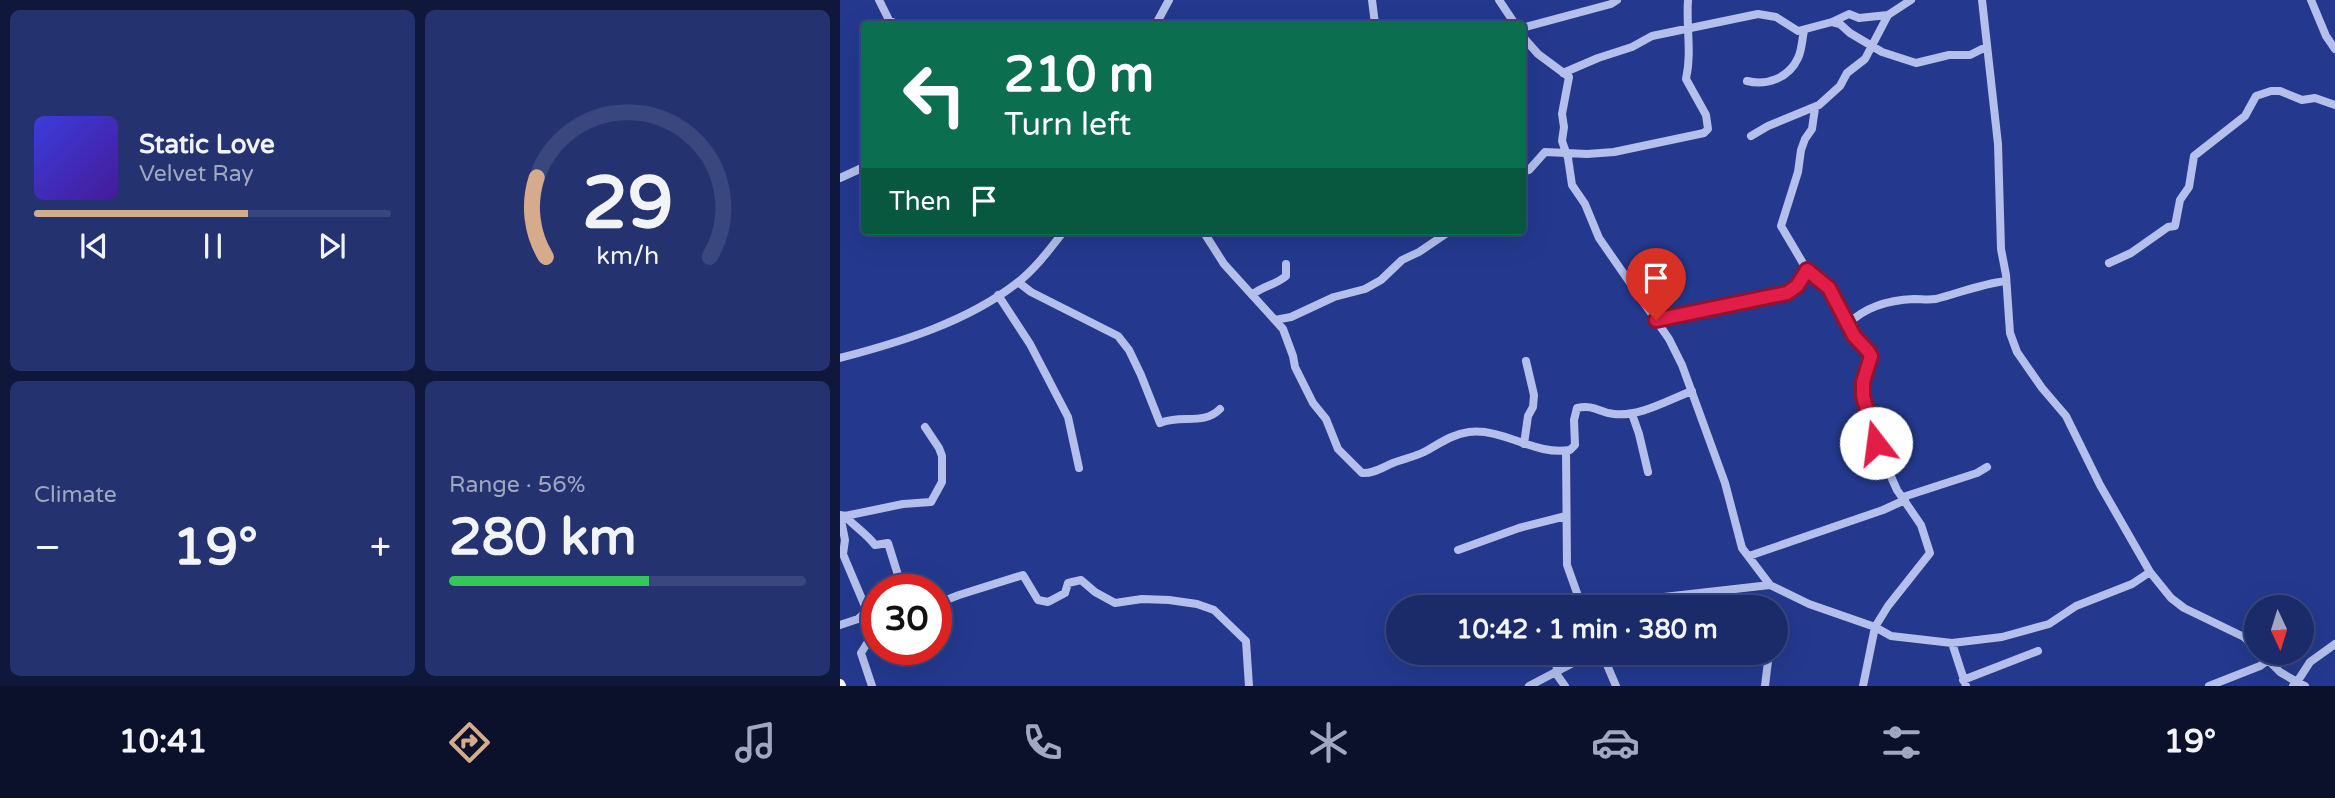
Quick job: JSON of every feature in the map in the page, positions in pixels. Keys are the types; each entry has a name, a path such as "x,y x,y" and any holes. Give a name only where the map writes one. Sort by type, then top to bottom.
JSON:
{"street":[{"path":"879,0 891,21"},
{"path":"1158,21 1169,0"},
{"path":"1372,0 1376,21"},
{"path":"1499,0 1513,21"},
{"path":"1526,27 1611,4 1617,0"},
{"path":"1526,170 1545,152 1614,152 1704,133 1708,129 1706,115 1686,79 1690,63 1688,0"},
{"path":"1563,73 1632,47 1652,36 1758,14 1776,17 1798,31 1804,31 1849,14 1859,18 1888,15 1911,0"},
{"path":"1982,0 1998,144 2001,248 2010,333 2017,352 2066,416 2100,485 2150,572 2171,598 2184,608 2244,637"},
{"path":"2311,0 2326,36 2335,49"},
{"path":"1751,136 1775,122 1815,108 1840,86 1847,73 1865,59 1888,15"},
{"path":"1832,22 1840,24 1882,52 1916,63 1949,55 1970,55 1986,47"},
{"path":"1747,81 1774,81 1786,72 1800,55 1804,31"},
{"path":"1526,42 1569,77 1562,114 1562,141 1572,185 1585,204 1599,238 1678,356 1725,483 1742,548 1770,585 1809,604 1875,627 1891,636 1952,643 2003,637 2049,624 2076,606 2132,584 2150,572"},
{"path":"2109,263 2131,253 2168,227 2175,226 2180,200 2189,187 2194,156 2245,116 2256,96 2280,91 2302,100 2315,97 2335,105"},
{"path":"1815,108 1812,129 1801,150 1791,198 1781,222 1787,239 1807,270 1829,288 1854,336 1871,356 1862,387 1872,434 1904,499 1922,525 1930,554 1888,606 1875,627 1863,686"},
{"path":"840,178 861,168"},
{"path":"840,358 880,347 973,311 1018,282 1060,235"},
{"path":"1206,235 1224,264 1275,320 1288,339 1295,368 1313,403 1326,419 1338,449 1362,472 1374,471 1423,453 1444,439 1466,432 1487,431 1524,444 1553,451 1566,451 1575,446 1574,420 1577,408 1588,406 1611,414 1632,414 1692,391"},
{"path":"1275,320 1291,317 1334,297 1365,289 1381,280 1402,260 1444,235"},
{"path":"1252,295 1258,289 1286,276 1286,264"},
{"path":"1656,320 1787,293 1797,286 1807,270"},
{"path":"1848,324 1863,311 1887,303 1929,300 2006,281"},
{"path":"1018,282 1031,292 1118,336 1129,350 1160,423 1175,418 1203,420 1220,409"},
{"path":"998,295 1030,344 1068,417 1079,468"},
{"path":"1524,444 1534,395 1526,361"},
{"path":"1632,414 1648,472"},
{"path":"861,597 843,554 845,540 840,515 931,502 942,482 942,456 925,427"},
{"path":"1566,451 1567,565 1578,595"},
{"path":"1749,556 1883,510 1904,499 1954,479 1967,477 1987,467"},
{"path":"845,516 854,526 866,533 875,545 888,543 897,574"},
{"path":"1458,550 1519,528 1566,516"},
{"path":"952,598 1009,578 1023,576 1038,600 1048,601 1065,593 1068,583 1080,580 1115,603 1142,599 1197,604 1214,610 1246,641 1249,686"},
{"path":"1682,595 1770,585"},
{"path":"840,625 861,616"},
{"path":"1952,643 1965,684 2038,651"},
{"path":"2274,665 2298,685 2310,662 2335,645"},
{"path":"865,665 872,686"},
{"path":"1554,665 1565,686"},
{"path":"1529,686 1569,665"},
{"path":"1607,665 1616,686"},
{"path":"1765,686 1768,665"},
{"path":"2209,686 2261,665"}],"route":[{"path":"1656,320 1787,293 1797,286 1807,270 1829,288 1854,336 1871,356 1862,387 1876,443"}]}
